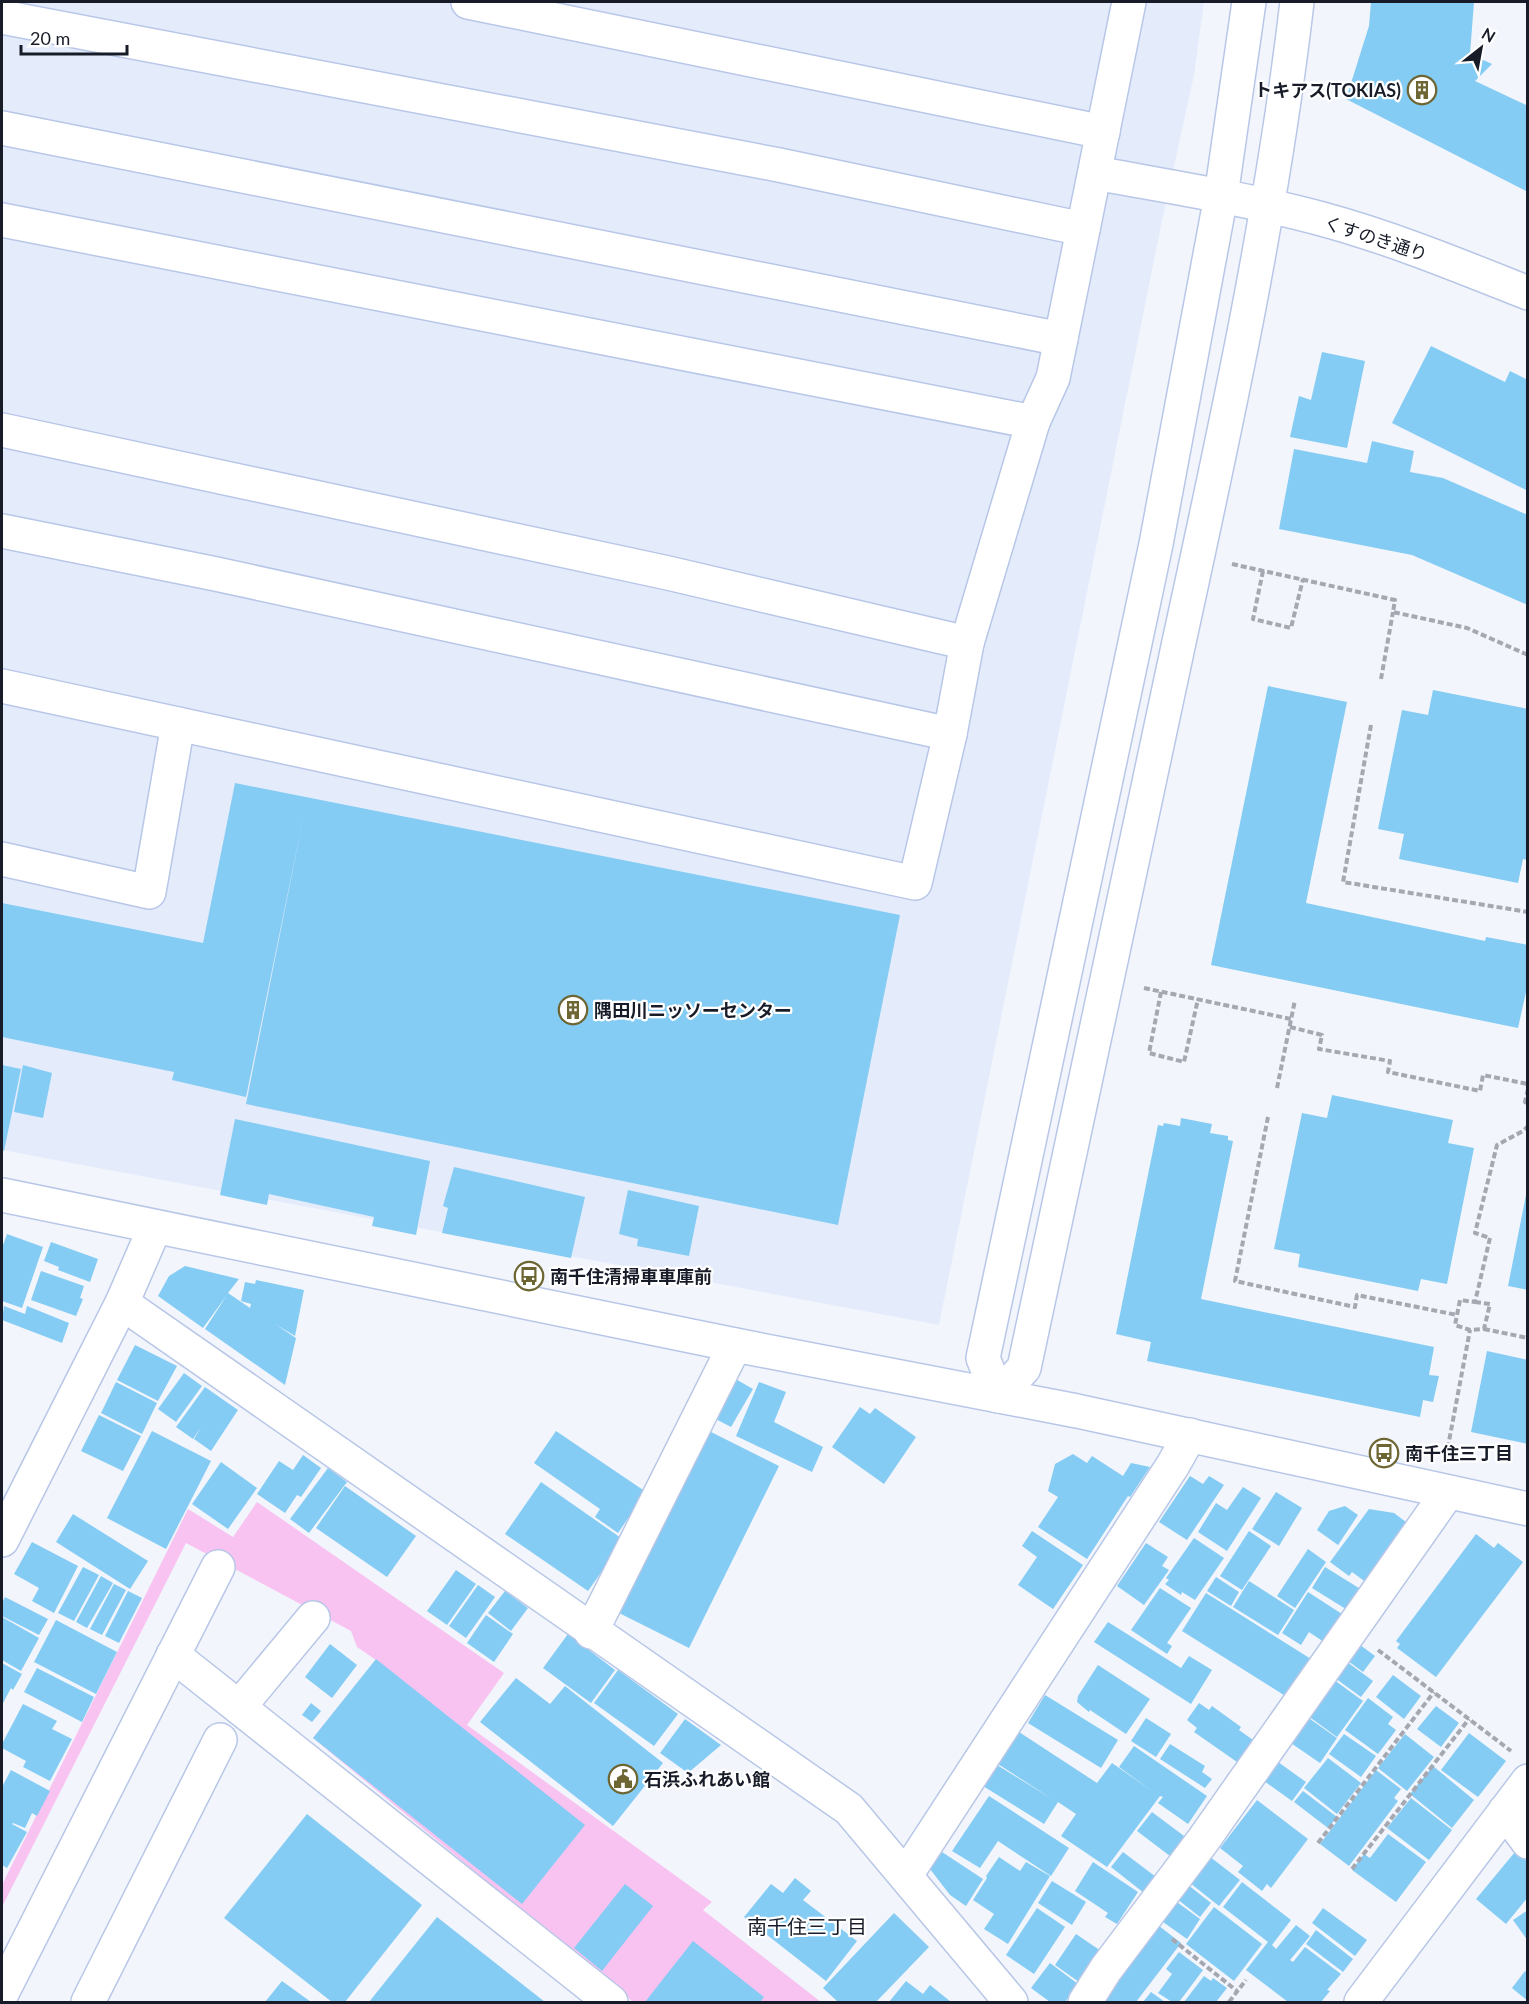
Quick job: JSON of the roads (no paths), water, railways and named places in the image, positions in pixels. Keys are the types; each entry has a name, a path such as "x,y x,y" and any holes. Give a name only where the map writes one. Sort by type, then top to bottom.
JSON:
{"street":[{"path":"468,2 1103,132"},
{"path":"2,686 915,883 950,734 967,643 1033,422 1053,378 1129,2"},
{"path":"998,1396 983,1358 1156,544 1221,196 1249,2"},
{"path":"998,1396 1024,1368 1214,482 1267,207 1286,95 1297,2"},
{"path":"2,17 779,165 1083,229"},
{"path":"2,128 1061,339"},
{"name":"くすのき通り","path":"1095,173 1221,196 1325,220 1393,241 1527,293"},
{"path":"2,220 1033,422"},
{"path":"2,430 656,570 967,643"},
{"path":"2,531 239,579 950,734"},
{"path":"2,859 149,892 178,724"},
{"path":"2,1195 1190,1436 1447,1478 1527,1509"},
{"path":"2,1540 122,1303 155,1227"},
{"path":"122,1303 591,1632 849,1809 1011,2002"},
{"path":"591,1632 735,1345"},
{"path":"906,1875 1190,1436"},
{"path":"1085,2002 1106,1969 1204,1839 1352,1630 1447,1478"},
{"path":"2,1993 218,1566"},
{"path":"239,1707 313,1618"},
{"path":"173,1655 611,2002"},
{"path":"88,2002 220,1740"},
{"path":"1361,2002 1505,1811 1523,1769"},
{"path":"1505,1811 1527,1842"}],"place":[{"name":"トキアス(TOKIAS)","path":"1422,90"},
{"name":"隅田川ニッソーセンター","path":"573,1010"},
{"name":"南千住清掃車車庫前","path":"529,1276"},
{"name":"南千住三丁目","path":"1384,1453"},
{"name":"石浜ふれあい館","path":"623,1779"}],"district":[{"name":"南千住三丁目","path":"807,1926"}]}
